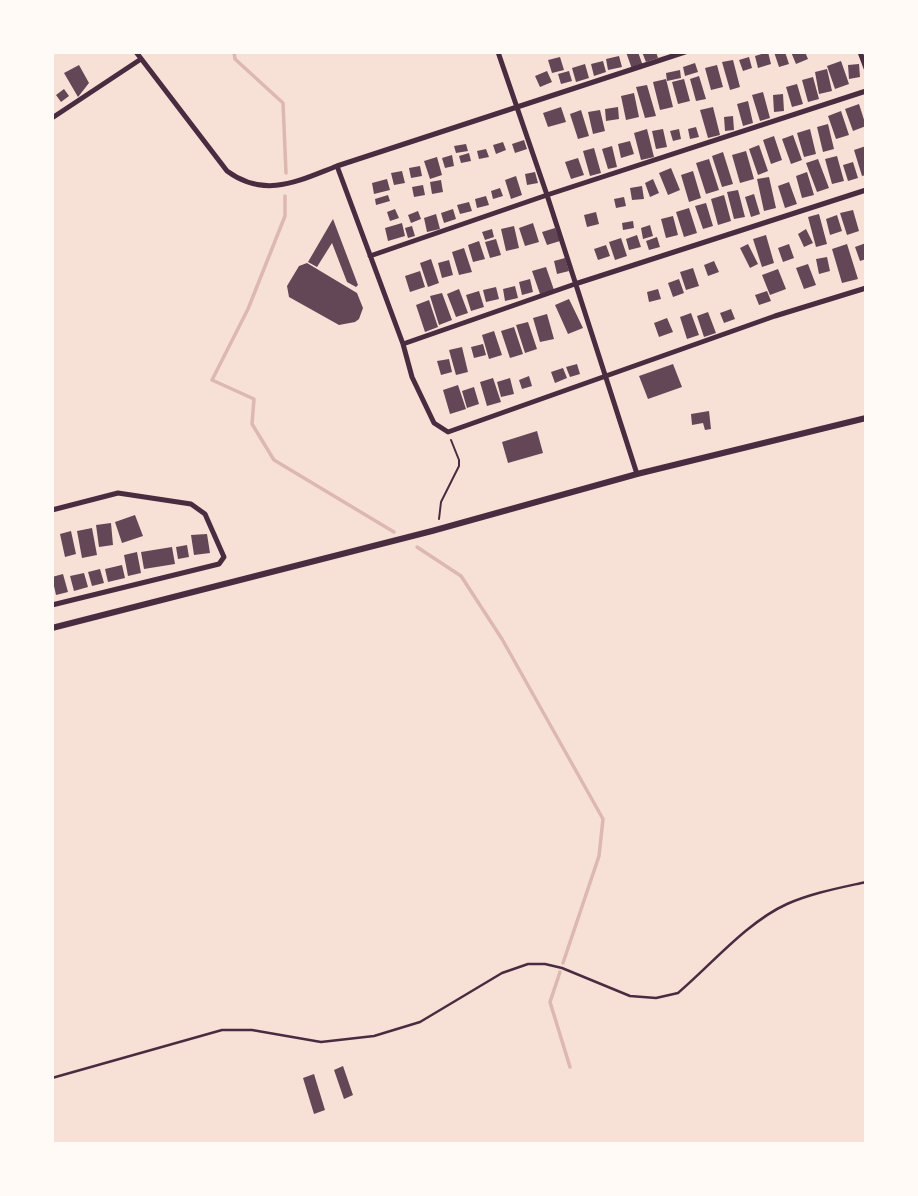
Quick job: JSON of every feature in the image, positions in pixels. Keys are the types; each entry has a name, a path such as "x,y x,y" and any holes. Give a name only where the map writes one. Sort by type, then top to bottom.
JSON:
{"street":[{"path":"136,52 227,171 241,181 274,187 685,52"},
{"path":"498,52 637,474"},
{"path":"860,52 866,68"},
{"path":"52,118 141,59"},
{"path":"370,256 866,90"},
{"path":"337,166 412,377 434,423 448,432 775,316 866,288"},
{"path":"402,344 575,284 866,190"},
{"path":"52,628 438,530 637,474 866,418"},
{"path":"52,510 118,493 191,505 205,514 224,557 219,564 52,605"}],"lane":[{"path":"52,1078 222,1030 259,1031 321,1042 374,1036 420,1022 502,973 528,964 562,968 630,996 668,996 678,993 728,947 785,905 811,895 866,882"}],"path":[{"path":"438,530 441,502 459,466 448,432"}],"building":[{"path":"626,52 638,52 643,66 632,69"},
{"path":"642,52 656,52 658,58 646,62"},
{"path":"768,52 771,64 758,68 755,56"},
{"path":"774,52 785,52 789,64 779,67"},
{"path":"791,52 805,52 808,59 796,64"},
{"path":"619,56 622,67 608,70 606,59"},
{"path":"560,57 564,70 552,73 548,60"},
{"path":"749,57 752,68 743,71 739,60"},
{"path":"733,60 740,87 730,90 722,62"},
{"path":"603,61 606,72 594,76 591,64"},
{"path":"841,61 849,84 835,89 827,66"},
{"path":"695,63 698,72 685,76 683,67"},
{"path":"585,64 589,78 576,82 572,68"},
{"path":"859,64 860,77 849,79 848,65"},
{"path":"79,65 89,83 78,97 64,73"},
{"path":"717,65 723,87 711,90 705,68"},
{"path":"827,69 832,91 819,94 815,72"},
{"path":"680,70 681,78 667,81 666,73"},
{"path":"547,71 552,82 540,87 535,76"},
{"path":"569,71 572,81 561,84 558,74"},
{"path":"699,76 706,99 696,101 690,79"},
{"path":"813,77 819,99 808,102 802,80"},
{"path":"666,79 673,107 660,110 653,82"},
{"path":"684,79 690,101 678,104 672,82"},
{"path":"797,84 803,104 792,107 786,87"},
{"path":"647,85 656,116 645,118 636,87"},
{"path":"64,89 69,96 61,102 56,95"},
{"path":"763,92 770,118 760,121 752,95"},
{"path":"634,93 639,117 626,120 621,96"},
{"path":"783,94 784,111 774,112 773,95"},
{"path":"748,101 753,123 743,126 737,104"},
{"path":"859,104 866,126 853,131 845,109"},
{"path":"561,107 566,122 548,127 543,113"},
{"path":"618,107 619,119 606,121 605,109"},
{"path":"713,107 720,135 708,138 700,110"},
{"path":"581,110 589,136 578,139 570,114"},
{"path":"600,110 605,131 593,134 588,112"},
{"path":"841,111 849,135 836,139 828,116"},
{"path":"733,116 734,130 725,131 724,117"},
{"path":"828,124 834,149 823,152 817,127"},
{"path":"696,127 699,137 690,139 688,129"},
{"path":"647,129 654,157 641,160 634,133"},
{"path":"663,129 667,147 656,149 652,131"},
{"path":"679,129 681,139 673,141 670,131"},
{"path":"810,129 816,154 804,157 797,133"},
{"path":"793,135 802,160 791,164 782,139"},
{"path":"774,136 782,160 771,164 763,140"},
{"path":"524,140 527,149 515,153 512,144"},
{"path":"630,141 634,154 621,158 618,144"},
{"path":"503,142 506,150 496,154 493,145"},
{"path":"466,144 468,151 456,153 454,146"},
{"path":"759,145 768,171 758,175 749,149"},
{"path":"612,146 617,167 608,169 602,149"},
{"path":"866,146 866,175 862,176 854,150"},
{"path":"594,148 601,173 590,176 583,151"},
{"path":"486,149 489,157 479,159 477,151"},
{"path":"746,151 754,179 740,183 732,155"},
{"path":"723,152 733,184 722,187 712,156"},
{"path":"469,153 471,161 461,163 459,156"},
{"path":"452,155 454,166 445,168 442,158"},
{"path":"837,156 844,181 832,184 825,159"},
{"path":"437,157 442,175 430,179 424,161"},
{"path":"578,158 584,175 571,179 565,162"},
{"path":"709,159 719,190 706,194 696,163"},
{"path":"818,159 829,188 817,192 806,163"},
{"path":"853,162 858,178 848,181 843,165"},
{"path":"420,166 422,176 411,178 409,168"},
{"path":"671,168 680,190 668,195 659,173"},
{"path":"402,171 405,183 394,185 391,173"},
{"path":"693,171 701,198 689,202 681,175"},
{"path":"535,172 538,183 527,185 525,174"},
{"path":"807,172 814,195 802,198 796,176"},
{"path":"516,176 522,195 511,199 505,180"},
{"path":"769,177 776,208 764,211 757,179"},
{"path":"387,179 390,190 374,194 372,183"},
{"path":"653,179 659,193 650,197 645,183"},
{"path":"441,180 443,192 432,194 430,182"},
{"path":"789,182 797,204 785,208 778,186"},
{"path":"423,185 425,195 414,197 412,187"},
{"path":"642,186 644,199 632,200 630,188"},
{"path":"500,188 503,196 493,199 491,191"},
{"path":"738,190 745,217 734,219 727,192"},
{"path":"754,194 760,214 751,217 745,197"},
{"path":"388,195 390,201 376,205 375,199"},
{"path":"724,195 731,221 718,225 711,199"},
{"path":"486,196 489,205 477,208 475,199"},
{"path":"624,197 626,206 616,208 614,199"},
{"path":"469,202 472,211 460,214 457,205"},
{"path":"706,203 713,226 703,229 695,206"},
{"path":"689,208 697,233 684,237 676,212"},
{"path":"395,209 399,218 390,221 387,212"},
{"path":"453,209 456,219 444,223 441,213"},
{"path":"853,210 859,231 847,235 840,213"},
{"path":"418,211 421,219 411,223 408,215"},
{"path":"596,212 599,224 587,227 584,215"},
{"path":"436,214 440,229 427,232 424,218"},
{"path":"819,214 827,244 816,247 808,217"},
{"path":"837,215 842,231 830,235 826,219"},
{"path":"673,216 678,235 666,238 661,219"},
{"path":"333,219 358,285 356,287 347,282 332,243 317,267 308,262"},
{"path":"633,221 634,228 623,230 622,223"},
{"path":"402,223 405,236 388,241 385,228"},
{"path":"533,223 539,242 525,246 519,228"},
{"path":"650,225 653,236 643,239 641,228"},
{"path":"412,226 415,236 408,238 405,228"},
{"path":"514,226 519,248 506,251 501,229"},
{"path":"555,228 560,241 547,245 542,232"},
{"path":"492,229 494,237 485,240 482,232"},
{"path":"806,229 813,243 804,247 798,234"},
{"path":"637,235 641,247 629,250 626,239"},
{"path":"766,235 774,263 762,267 753,239"},
{"path":"657,237 660,247 649,250 646,241"},
{"path":"621,238 627,256 615,260 609,242"},
{"path":"496,239 501,255 490,258 485,242"},
{"path":"479,241 485,259 473,262 468,245"},
{"path":"866,243 866,259 860,261 855,247"},
{"path":"748,244 758,264 750,268 740,248"},
{"path":"789,244 794,258 783,262 778,248"},
{"path":"847,244 858,279 842,283 832,249"},
{"path":"606,245 610,256 598,260 594,249"},
{"path":"464,248 472,272 459,275 452,252"},
{"path":"827,257 830,271 819,274 816,259"},
{"path":"565,258 569,271 557,274 554,261"},
{"path":"431,259 439,283 428,287 420,263"},
{"path":"449,260 453,275 442,278 438,263"},
{"path":"714,261 719,272 708,276 704,265"},
{"path":"307,263 357,293 363,308 359,319 339,325 289,297 287,286 299,266"},
{"path":"808,264 816,285 804,289 796,268"},
{"path":"546,267 554,290 540,294 532,271"},
{"path":"693,268 699,286 686,290 680,272"},
{"path":"778,269 786,289 770,295 762,275"},
{"path":"420,271 425,287 410,292 405,276"},
{"path":"530,279 533,292 522,295 519,282"},
{"path":"679,279 684,293 673,297 668,283"},
{"path":"515,286 518,298 505,301 503,289"},
{"path":"496,287 499,299 486,302 483,290"},
{"path":"459,289 468,313 456,317 447,294"},
{"path":"658,289 661,299 649,302 647,292"},
{"path":"479,291 484,307 471,311 466,295"},
{"path":"767,291 771,301 759,305 755,295"},
{"path":"442,293 452,320 439,325 430,296"},
{"path":"569,299 583,328 568,334 555,305"},
{"path":"429,300 438,327 425,332 416,305"},
{"path":"731,309 735,319 724,323 720,313"},
{"path":"708,312 716,333 704,337 697,316"},
{"path":"691,313 699,335 687,339 680,317"},
{"path":"547,314 554,339 540,342 533,318"},
{"path":"667,318 673,332 659,337 654,323"},
{"path":"528,322 537,349 525,353 516,325"},
{"path":"514,327 523,354 510,358 501,331"},
{"path":"494,331 502,355 489,359 482,335"},
{"path":"483,344 486,355 474,358 471,347"},
{"path":"462,347 468,372 456,375 449,350"},
{"path":"449,359 452,372 441,375 437,361"},
{"path":"577,364 580,374 570,377 566,367"},
{"path":"673,364 682,387 648,399 639,376"},
{"path":"563,368 567,378 555,383 551,372"},
{"path":"529,376 532,386 522,389 519,380"},
{"path":"493,378 501,402 487,406 480,382"},
{"path":"510,378 514,394 501,397 497,382"},
{"path":"458,385 466,409 450,414 443,390"},
{"path":"474,387 479,404 467,408 462,391"},
{"path":"709,411 711,429 705,430 703,423 692,425 691,414"},
{"path":"537,431 543,453 508,463 502,442"},
{"path":"135,515 143,536 122,543 115,522"},
{"path":"111,523 113,545 99,547 96,525"},
{"path":"92,528 97,555 82,558 77,531"},
{"path":"71,531 76,554 65,557 60,534"},
{"path":"207,534 210,553 194,555 191,535"},
{"path":"187,545 189,557 178,559 176,547"},
{"path":"172,547 175,564 144,569 141,552"},
{"path":"137,552 141,573 128,576 124,555"},
{"path":"122,565 125,578 108,582 105,569"},
{"path":"100,569 104,583 92,586 88,572"},
{"path":"84,573 88,587 74,591 70,576"},
{"path":"63,574 68,592 56,595 52,577"},
{"path":"343,1066 353,1095 344,1099 334,1070"},
{"path":"314,1074 325,1110 314,1114 303,1078"}],"waterway":[{"path":"234,52 235,59 283,103 286,173"},
{"path":"285,196 285,216 248,309 212,380 254,399 252,424 274,460 394,532"},
{"path":"417,547 461,576 502,639 603,819 599,856 563,963"},
{"path":"560,972 550,1002 570,1067"}]}
